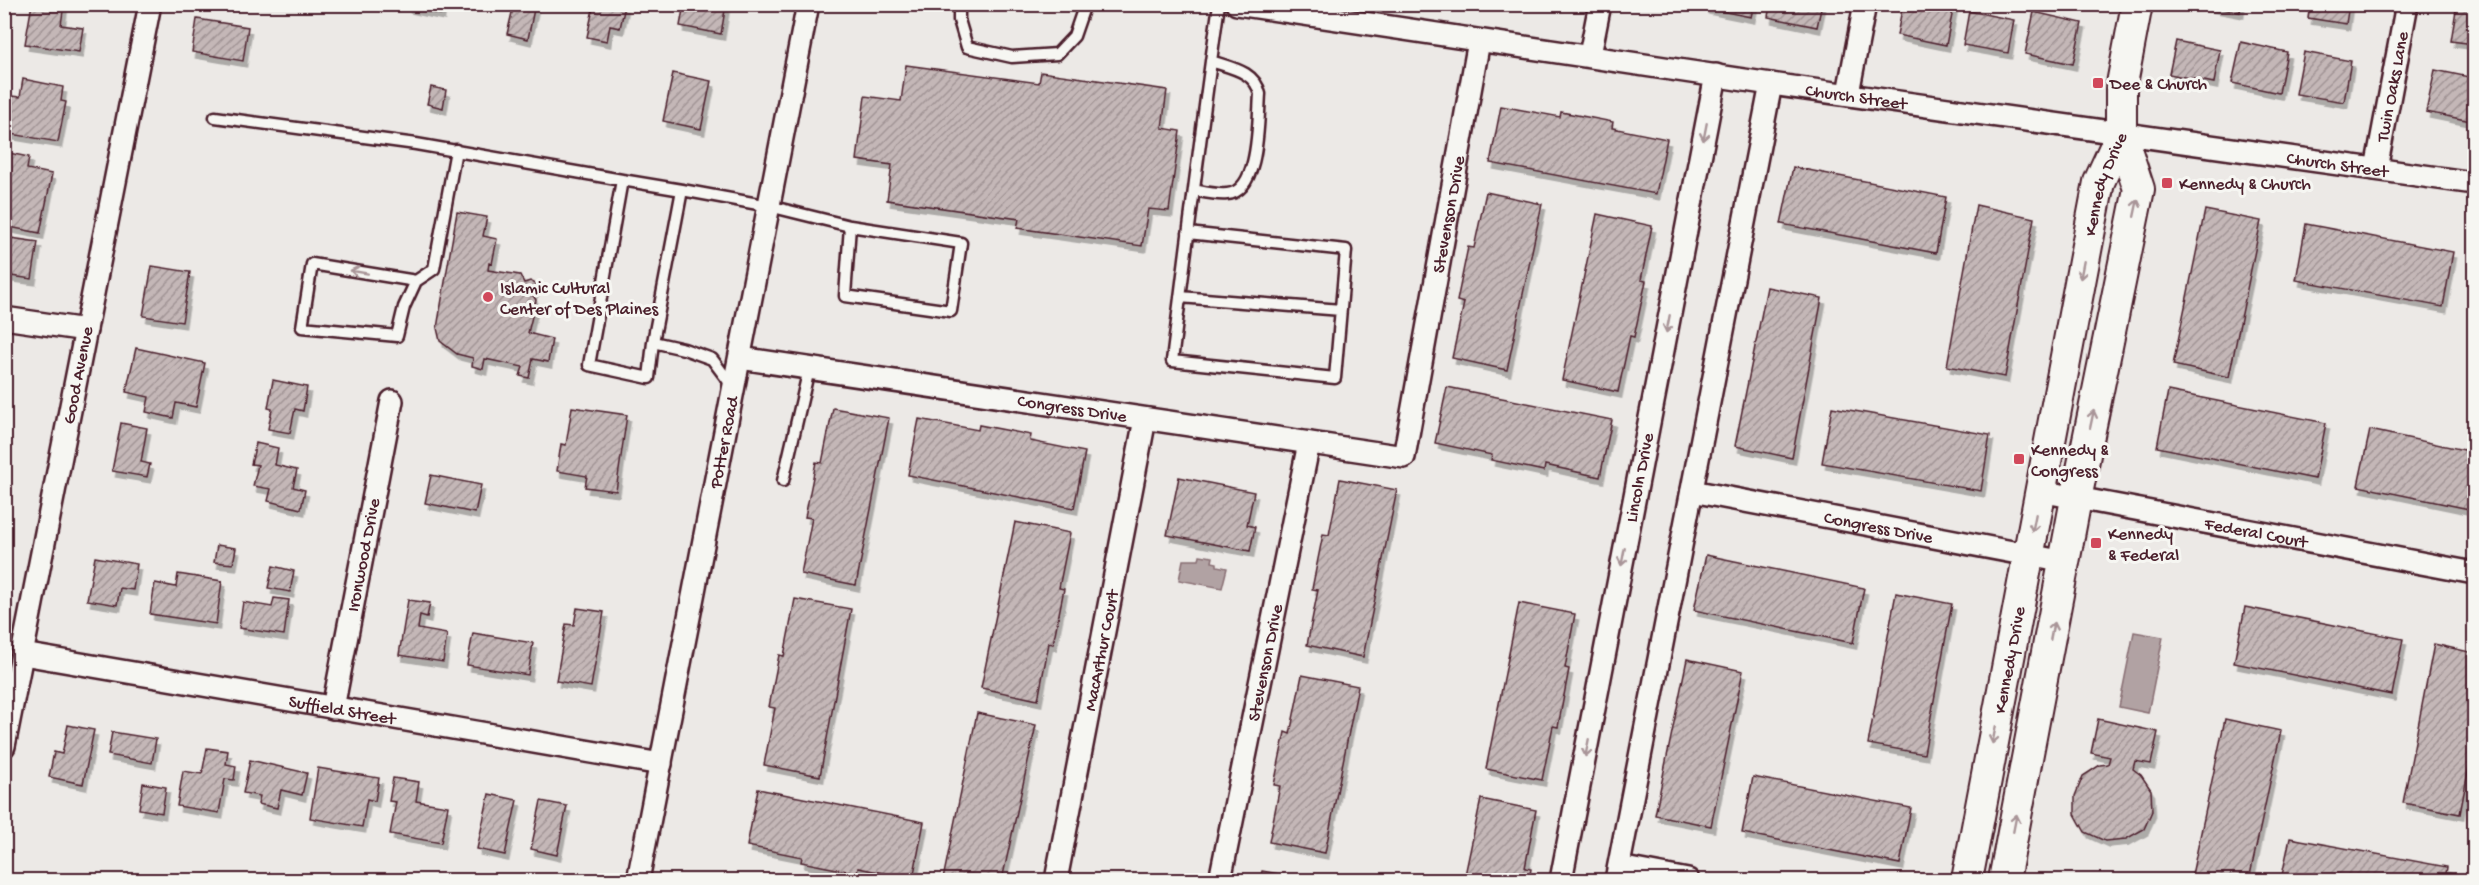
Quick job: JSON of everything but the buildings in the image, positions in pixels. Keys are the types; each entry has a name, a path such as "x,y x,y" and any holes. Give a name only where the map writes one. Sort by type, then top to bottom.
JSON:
{"street":[{"name":"Good Avenue","path":"4,746 150,4"},
{"name":"Potter Road","path":"638,880 808,4"},
{"name":"Church Street","path":"1237,4 1323,10 1479,41 1590,55 1771,84 1848,93 2475,183"},
{"path":"1590,55 1600,4"},
{"path":"1848,93 1866,4"},
{"path":"2121,134 2121,89 2137,4"},
{"name":"Twin Oaks Lane","path":"2376,169 2407,4"},
{"name":"Stevenson Drive","path":"1404,457 1479,41"},
{"name":"Lincoln Drive","path":"1561,880 1716,75"},
{"path":"1688,880 1618,874 1771,84"},
{"name":"Kennedy Drive","path":"1967,880 2099,182 2121,134"},
{"name":"Kennedy Drive","path":"2004,880 2076,499 2139,189 2121,134"},
{"path":"4,318 86,330"},
{"name":"Congress Drive","path":"740,358 1404,457"},
{"name":"Ironwood Drive","path":"333,708 392,401"},
{"name":"MacArthur Court","path":"1056,880 1145,419"},
{"name":"Stevenson Drive","path":"1220,880 1309,443"},
{"name":"Congress Drive","path":"1692,491 2065,562"},
{"name":"Federal Court","path":"2040,491 2475,573"},
{"name":"Suffield Street","path":"23,654 661,764"}],"lane":[{"path":"959,4 959,20 967,47 1012,57 1057,54 1074,36 1085,4"},
{"path":"1188,233 1346,250 1335,378 1172,362 1188,233 1218,4"},
{"path":"1194,190 1228,195 1240,190 1248,180 1253,162 1260,94 1257,83 1249,75 1211,61"},
{"path":"215,117 456,150 769,206 850,226 962,243 951,311 845,296 850,226"},
{"path":"416,281 312,264 302,327 397,336 404,307 416,281 434,269 456,150"},
{"path":"622,180 589,364 649,378 653,342 682,190"},
{"path":"1180,297 1341,310"},
{"path":"653,342 712,358 734,388"},
{"path":"783,482 809,369"}],"shaded area":[{"path":"1200,555 1213,557 1212,562 1217,563 1217,566 1227,568 1222,588 1179,580 1183,560 1199,560"},
{"path":"2134,632 2163,637 2148,713 2119,707"}],"place":[{"name":"Dee & Church","path":"2098,83"},
{"name":"Kennedy & Church","path":"2167,183"},
{"name":"Islamic Cultural Center of Des Plaines","path":"488,297"},
{"name":"Kennedy & Congress","path":"2019,459"},
{"name":"Kennedy & Federal","path":"2096,543"}]}
